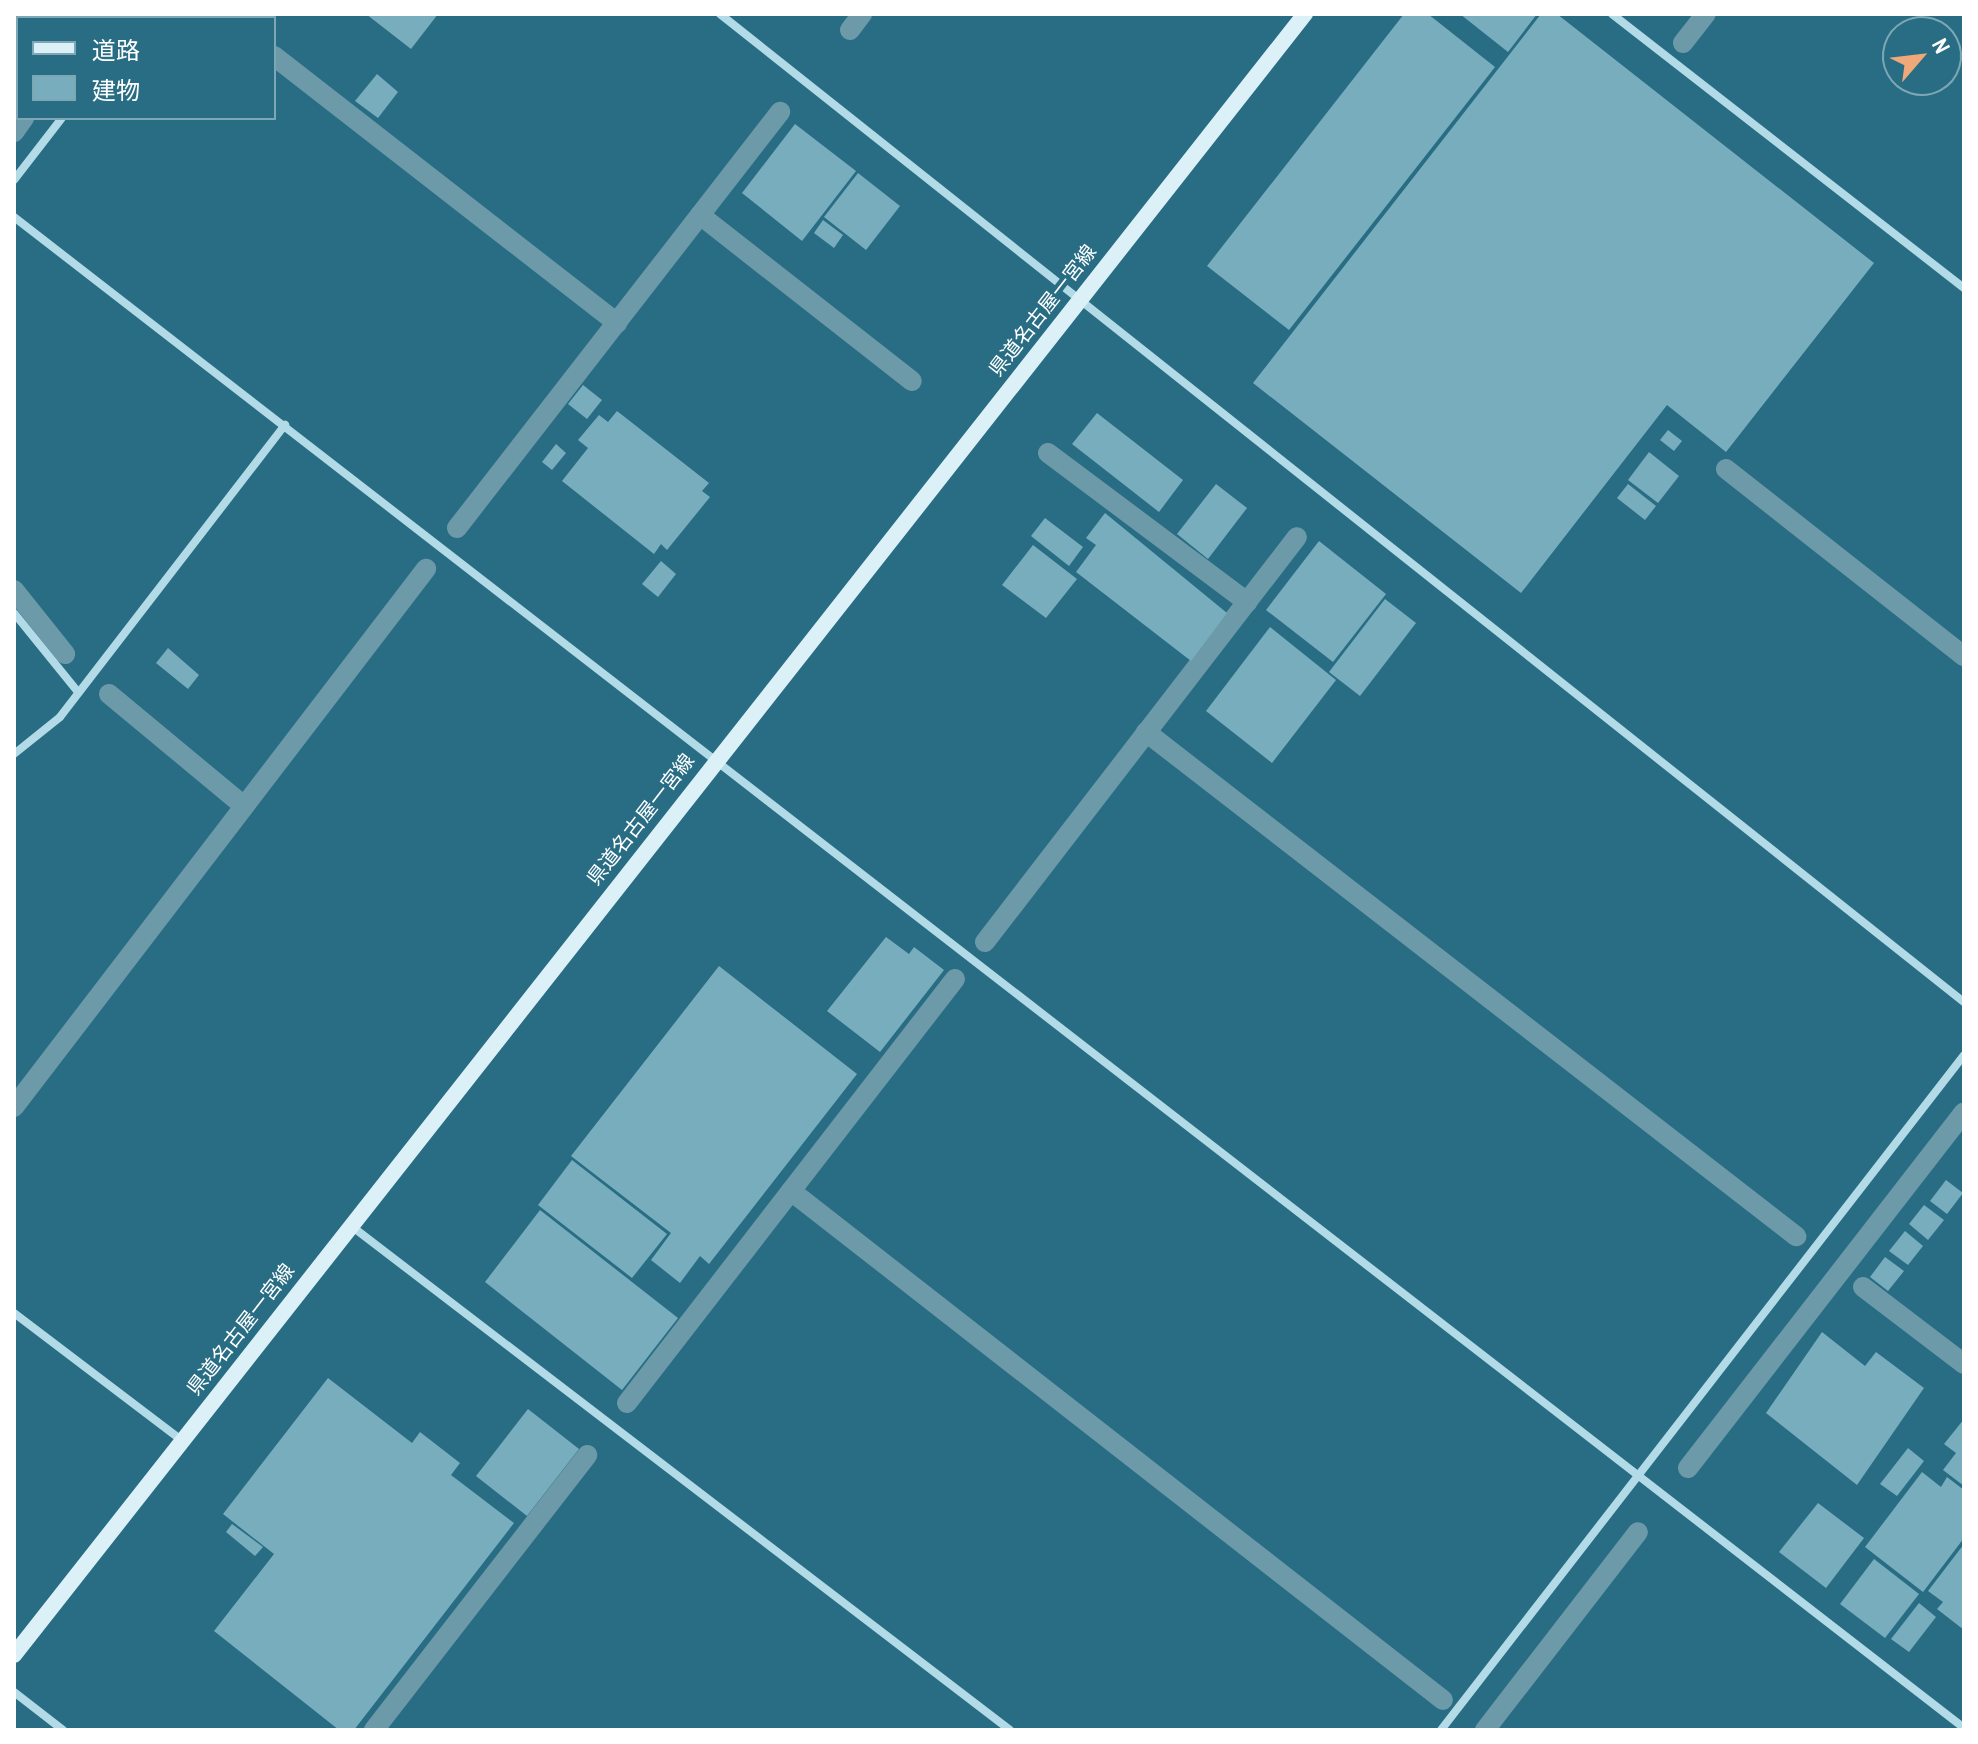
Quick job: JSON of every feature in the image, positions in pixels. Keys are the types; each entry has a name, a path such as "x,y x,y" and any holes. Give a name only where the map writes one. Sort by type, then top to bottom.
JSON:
{"main road":[{"name":"県道名古屋一宮線","path":"14,1655 347,1222 1305,14"}],"street":[{"path":"720,14 1080,294 1964,1002"},
{"path":"1612,14 1964,288"},
{"path":"14,180 60,120"},
{"path":"14,217 715,757 1964,1728"},
{"path":"14,754 78,692 285,425"},
{"path":"14,613 78,692"},
{"path":"1441,1730 1964,1055"},
{"path":"347,1222 1010,1730"},
{"path":"14,1313 180,1439"},
{"path":"14,1692 63,1730"}],"building":[{"path":"16,14 93,14 92,16"},
{"path":"366,14 438,14 411,49"},
{"path":"1404,14 1428,14 1495,67 1289,330 1207,266"},
{"path":"1460,14 1537,14 1508,52"},
{"path":"1541,14 1557,14 1874,263 1726,452 1667,405 1521,593 1253,383"},
{"path":"377,74 398,92 378,118 355,101"},
{"path":"795,124 856,171 802,241 742,193"},
{"path":"858,173 900,206 866,250 824,217"},
{"path":"823,220 843,235 834,248 814,233"},
{"path":"583,385 602,400 587,419 568,404"},
{"path":"617,411 709,483 702,491 710,497 667,550 661,544 654,554 562,481 588,448 578,440 599,415 608,422"},
{"path":"1097,413 1183,480 1159,512 1072,444"},
{"path":"1668,430 1682,441 1674,451 1660,440"},
{"path":"556,444 566,453 552,470 542,462"},
{"path":"1649,452 1679,476 1658,503 1628,480"},
{"path":"1216,484 1247,508 1208,559 1177,534"},
{"path":"1628,484 1656,506 1645,520 1617,498"},
{"path":"1105,513 1227,613 1191,661 1076,572 1096,545 1086,538"},
{"path":"1045,518 1083,547 1069,566 1031,536"},
{"path":"1319,541 1386,594 1333,662 1266,610"},
{"path":"1033,545 1077,579 1046,618 1002,585"},
{"path":"661,561 676,574 658,597 642,584"},
{"path":"1385,599 1416,623 1360,696 1329,672"},
{"path":"1270,627 1336,680 1272,763 1206,711"},
{"path":"168,648 199,675 188,689 156,663"},
{"path":"886,937 909,954 914,947 944,970 880,1052 827,1011"},
{"path":"719,966 857,1074 709,1264 700,1256 680,1283 651,1260 671,1233 571,1156"},
{"path":"572,1160 667,1234 632,1278 538,1205"},
{"path":"1946,1180 1963,1193 1947,1214 1930,1201"},
{"path":"1924,1205 1944,1220 1928,1240 1909,1224"},
{"path":"540,1210 678,1318 622,1390 485,1282"},
{"path":"1905,1231 1923,1246 1908,1265 1889,1251"},
{"path":"1885,1257 1904,1271 1888,1291 1870,1277"},
{"path":"1822,1332 1865,1366 1876,1352 1924,1388 1857,1485 1766,1413"},
{"path":"328,1378 412,1443 420,1432 460,1463 451,1475 514,1523 354,1730 339,1730 214,1631 274,1554 223,1514"},
{"path":"528,1409 579,1449 527,1516 476,1476"},
{"path":"1964,1419 1964,1486 1943,1470 1956,1453 1944,1444"},
{"path":"1908,1448 1924,1461 1897,1496 1880,1484"},
{"path":"1922,1472 1941,1487 1947,1477 1964,1490 1964,1538 1923,1592 1865,1547"},
{"path":"1818,1503 1864,1538 1826,1588 1779,1552"},
{"path":"232,1524 263,1547 255,1556 226,1532"},
{"path":"1964,1544 1964,1630 1937,1609 1943,1602 1928,1591"},
{"path":"1874,1559 1919,1594 1885,1638 1840,1604"},
{"path":"1919,1603 1936,1617 1909,1652 1891,1639"}],"waterway":[{"path":"850,30 862,14"},
{"path":"1683,43 1706,14"},
{"path":"276,58 617,323"},
{"path":"457,528 780,112"},
{"path":"14,132 23,120"},
{"path":"700,215 912,381"},
{"path":"1048,453 1247,602"},
{"path":"1726,469 1964,656"},
{"path":"985,942 1297,537"},
{"path":"14,1107 426,569"},
{"path":"14,590 65,654"},
{"path":"109,694 244,806"},
{"path":"1146,732 1796,1236"},
{"path":"627,1403 955,979"},
{"path":"1688,1468 1964,1112"},
{"path":"791,1191 1443,1700"},
{"path":"1863,1287 1964,1364"},
{"path":"374,1730 587,1455"},
{"path":"1485,1730 1638,1532"}]}
